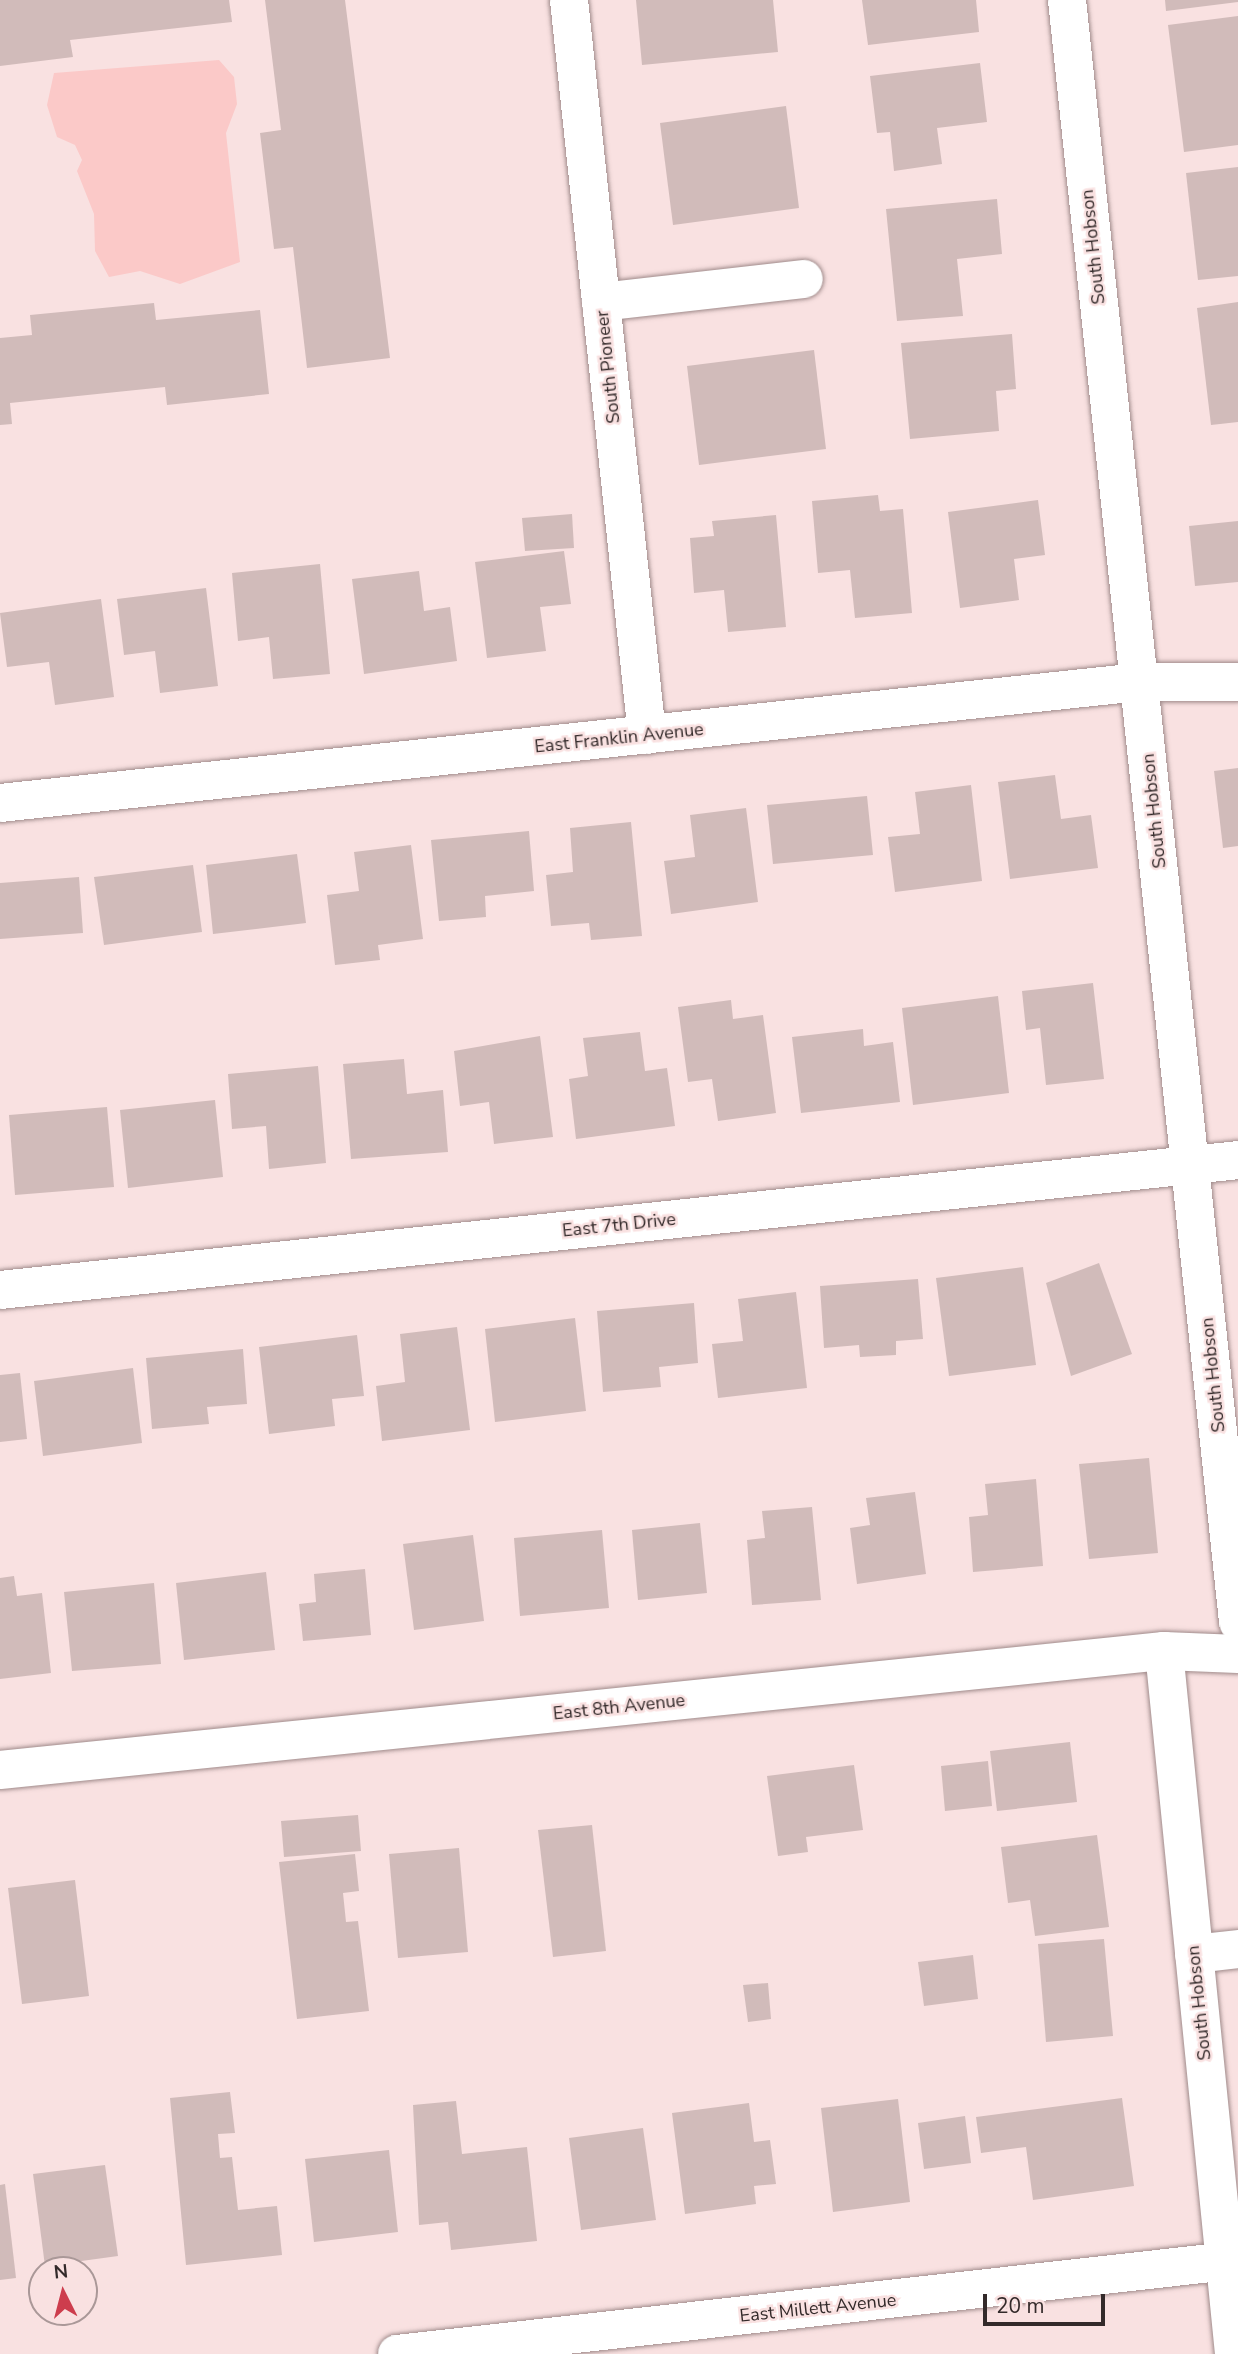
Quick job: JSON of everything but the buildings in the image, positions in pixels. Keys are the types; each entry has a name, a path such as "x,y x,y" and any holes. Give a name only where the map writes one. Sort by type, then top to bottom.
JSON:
{"street":[{"name":"South Pioneer","path":"569,0 647,735"},
{"name":"South Hobson","path":"1067,0 1192,1165 1238,1622"},
{"path":"601,302 804,279"},
{"name":"East Franklin Avenue","path":"0,803 1140,682 1238,682"},
{"name":"East 7th Drive","path":"0,1290 1238,1160"},
{"name":"South Hobson","path":"1164,1651 1194,1954 1232,2261 1234,2354"},
{"name":"East 8th Avenue","path":"0,1770 1164,1651 1238,1654"},
{"path":"1194,1954 1238,1949"},
{"name":"East Millett Avenue","path":"397,2354 1232,2261"}],"shaded area":[{"path":"219,60 234,77 237,104 226,133 240,262 180,284 140,271 109,277 95,251 94,214 77,171 82,160 75,145 57,137 47,105 54,73"}]}
